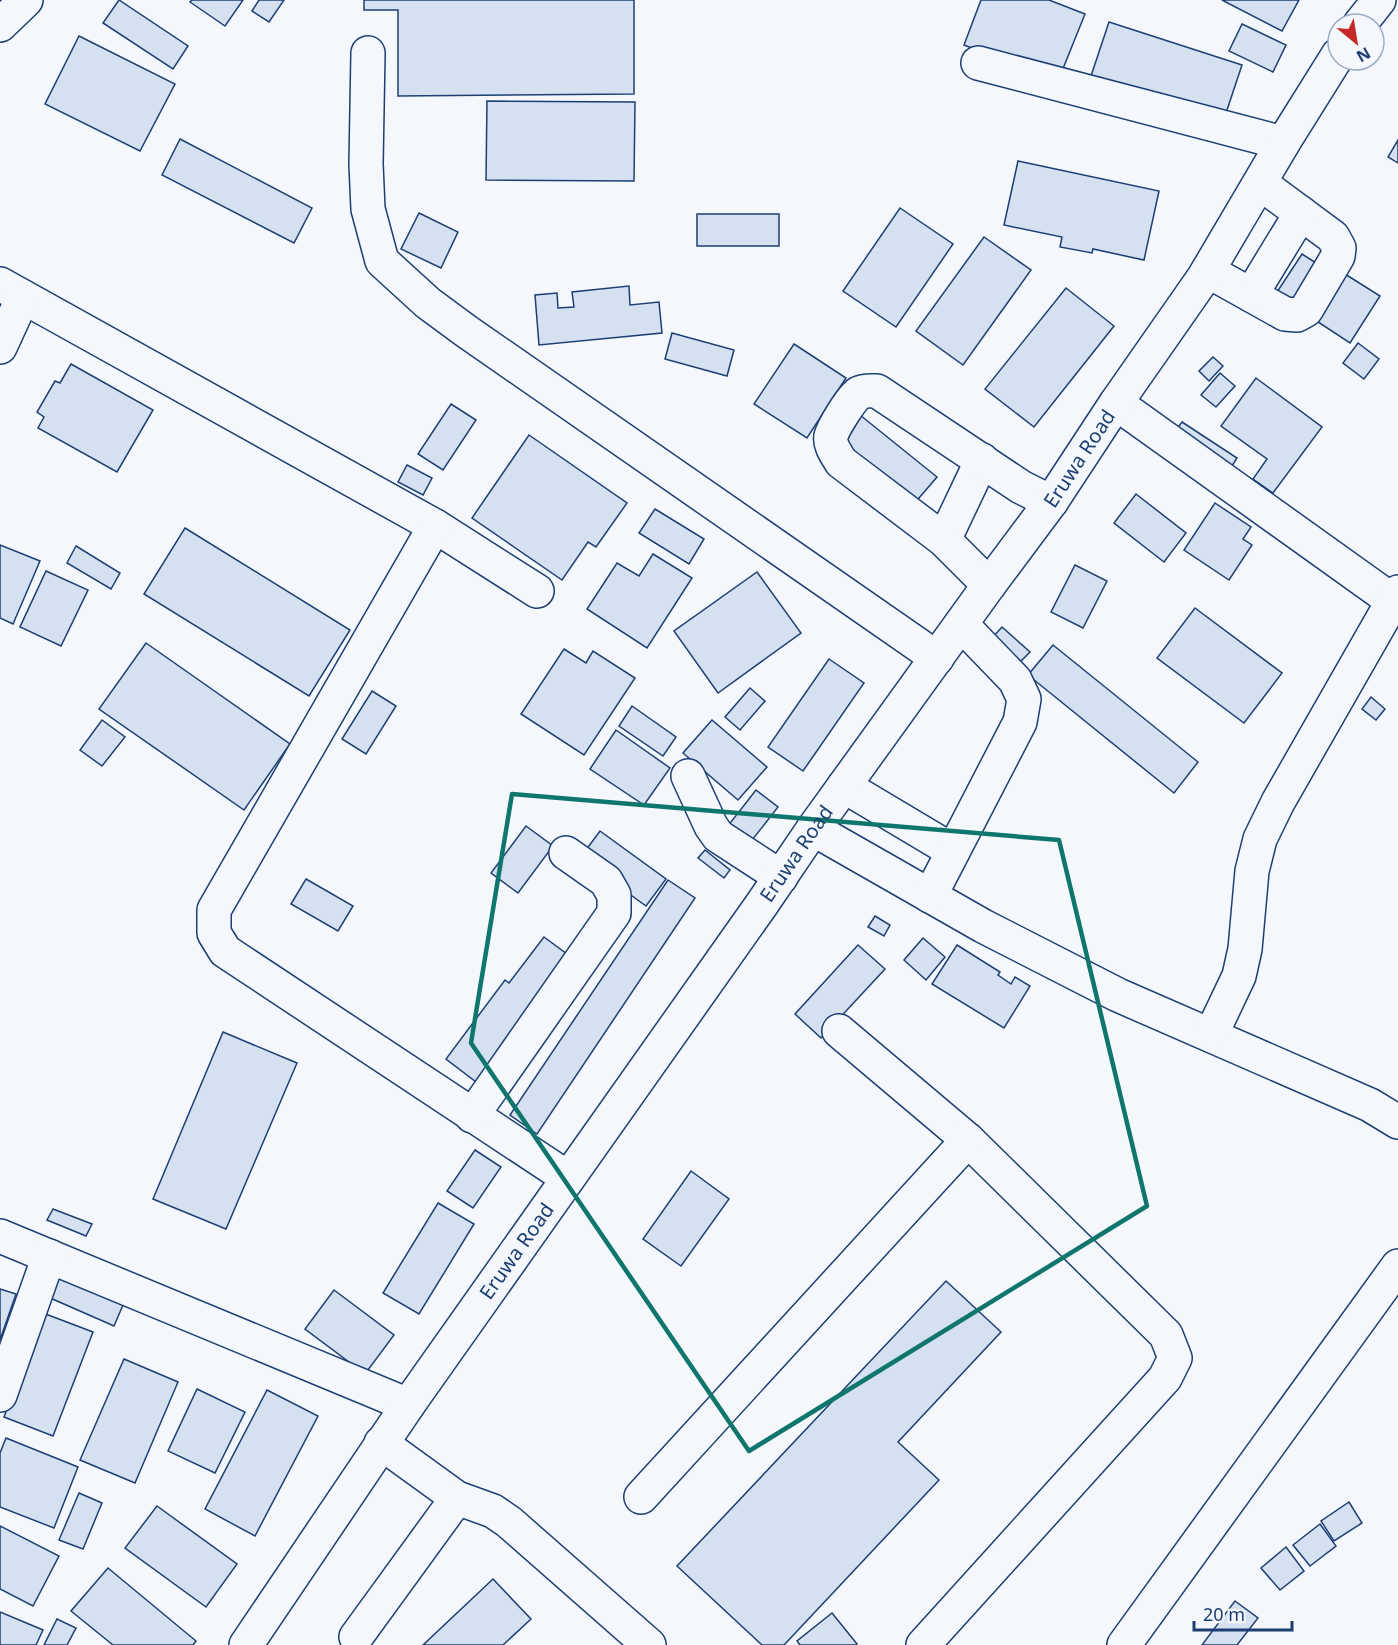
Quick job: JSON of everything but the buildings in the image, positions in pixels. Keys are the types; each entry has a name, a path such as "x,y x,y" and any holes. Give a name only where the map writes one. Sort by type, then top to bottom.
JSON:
{"street":[{"path":"0,25 26,0"},
{"path":"1369,12 1379,0"},
{"path":"368,53 366,164 368,209 382,261 428,303 466,331 937,658"},
{"path":"978,63 1283,143"},
{"name":"Eruwa Road","path":"246,1645 381,1443 813,829 1051,502 1116,403 1208,271 1327,72"},
{"path":"1208,271 1285,314 1297,315 1306,310 1338,256 1339,248 1333,237 1260,183"},
{"path":"1251,295 1301,213"},
{"path":"0,347 11,291 435,526 537,591"},
{"path":"989,585 944,540 840,462 830,438 857,394 877,391 1021,487 1051,502"},
{"path":"1116,403 1396,597 1278,802 1260,839 1252,871 1245,949 1239,976 1211,1035"},
{"path":"944,540 982,460"},
{"path":"435,526 214,910 214,933 225,951 568,1178"},
{"path":"930,896 1020,722 1024,699 1015,680 961,624"},
{"path":"688,776 718,836 781,877"},
{"path":"844,786 953,851"},
{"path":"813,829 983,926 1119,994 1370,1105 1398,1122"},
{"path":"472,1116 615,913 614,895 606,881 566,853"},
{"path":"839,1031 968,1140 1166,1335 1175,1358 1165,1378 923,1645"},
{"path":"641,1497 968,1140"},
{"path":"0,1236 408,1405"},
{"path":"0,1395 49,1256"},
{"path":"1124,1645 1385,1305 1398,1266"},
{"path":"381,1443 458,1498 493,1511 509,1522 649,1645"},
{"path":"356,1637 458,1498"}],"highlighted area":[{"path":"512,794 1059,840 1147,1206 749,1451 471,1043"}]}
